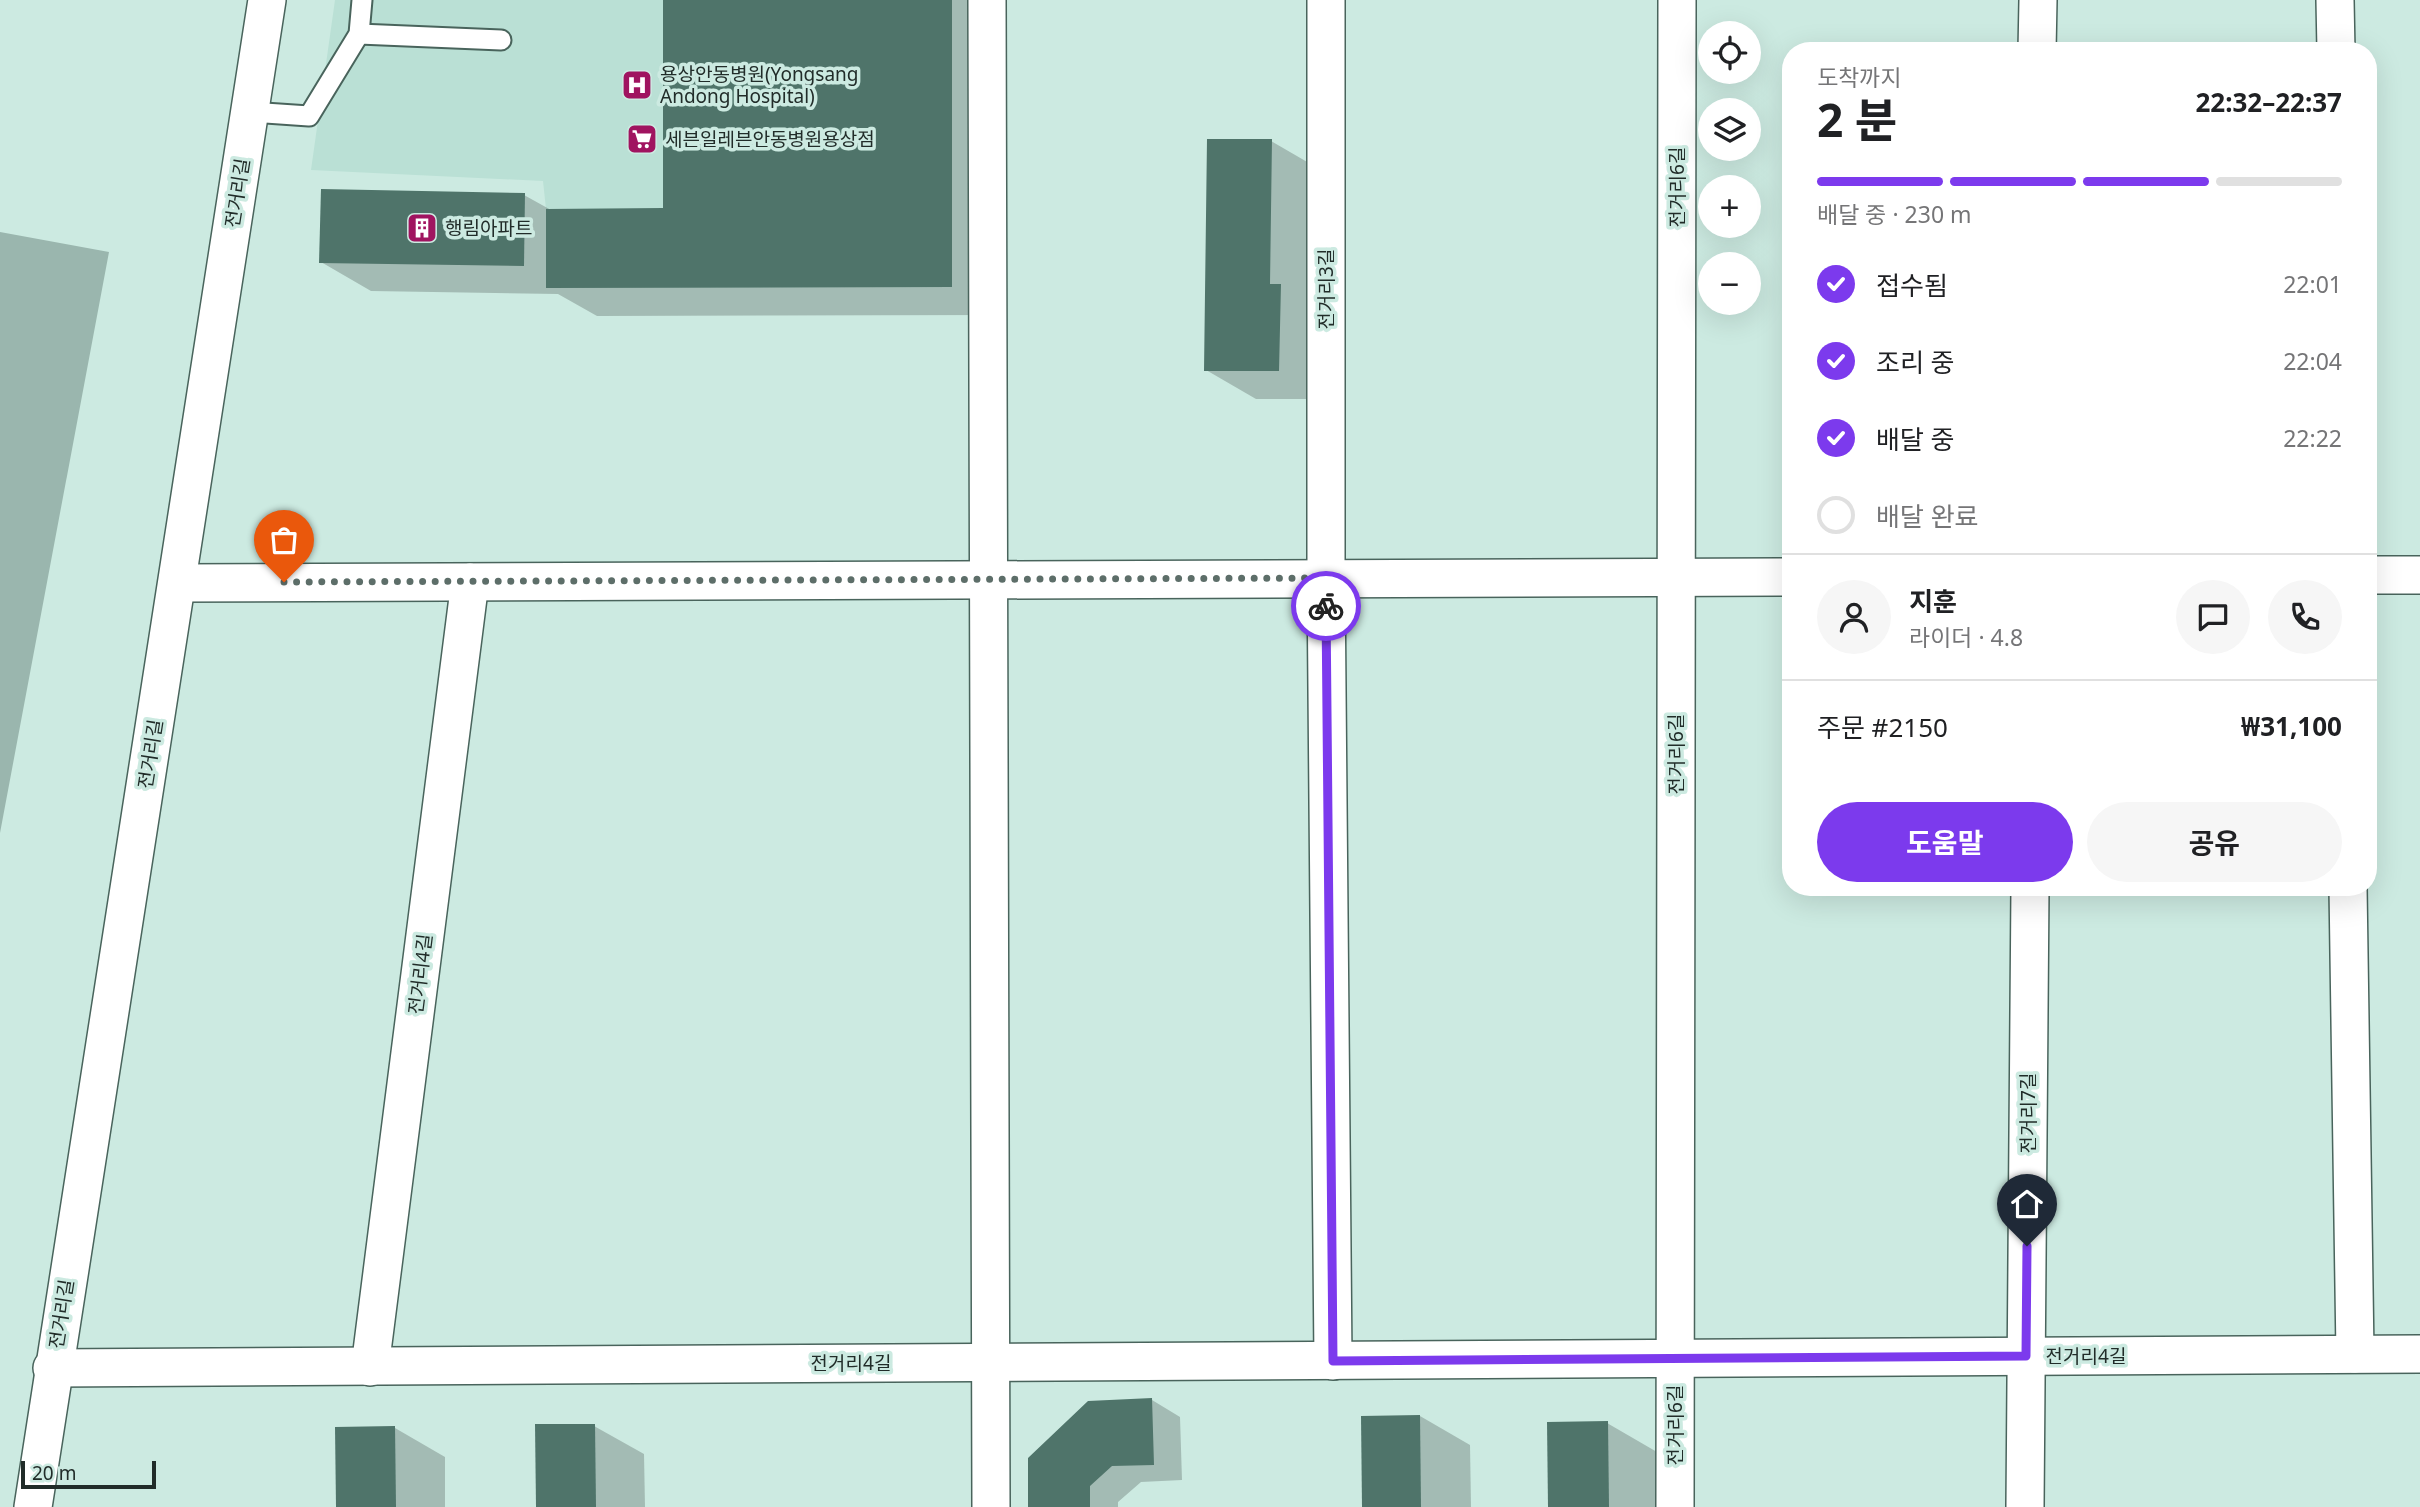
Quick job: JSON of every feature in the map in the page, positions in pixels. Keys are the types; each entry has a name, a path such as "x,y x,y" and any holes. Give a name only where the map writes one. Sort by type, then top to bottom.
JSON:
{"street":[{"name":"전거리길","path":"33,1507 52,1368 267,0"},
{"path":"987,0 991,1507"},
{"name":"전거리3길","path":"1326,0 1326,578"},
{"name":"전거리6길","path":"1675,1507 1677,0"},
{"path":"2037,42 2038,0"},
{"path":"2335,0 2336,42"},
{"path":"2377,575 2420,575"},
{"path":"177,583 1782,577"},
{"path":"1326,578 1333,1361"},
{"name":"전거리4길","path":"370,1367 470,582"},
{"name":"전거리7길","path":"2025,1507 2030,896"},
{"path":"2348,896 2355,1354"},
{"name":"전거리4길","path":"52,1368 2420,1354"}],"lane":[{"path":"250,112 309,116 359,34 362,0"},
{"path":"359,34 501,40"}],"shaded area":[{"name":"용상안동병원(Yongsang Andong Hospital)","path":"335,0 952,0 952,287 546,288 546,209 543,181 311,170"},
{"path":"0,232 109,252 0,833"}],"building":[{"path":"663,0 952,0 952,287 546,288 546,209 663,208"},
{"path":"1207,139 1272,139 1270,284 1281,284 1279,371 1204,371"},
{"name":"행림아파트","path":"321,189 525,193 524,266 319,263"},
{"path":"1152,1398 1154,1465 1112,1466 1090,1486 1090,1507 1028,1507 1028,1458 1088,1401"},
{"path":"1420,1415 1421,1507 1362,1507 1361,1416"},
{"path":"1608,1421 1609,1507 1548,1507 1547,1422"},
{"path":"535,1424 595,1424 596,1507 536,1507"},
{"path":"395,1426 396,1507 336,1507 335,1427"}],"way so far":[{"path":"284,582 1326,578 1326,606"}],"place":[{"name":"용상안동병원(Yongsang Andong Hospital)","path":"637,85"},
{"name":"세븐일레븐안동병원용상점","path":"642,139"},
{"name":"행림아파트","path":"422,228"}],"route":[{"path":"1326,606 1333,1361 2026,1356 2027,1246"}]}
